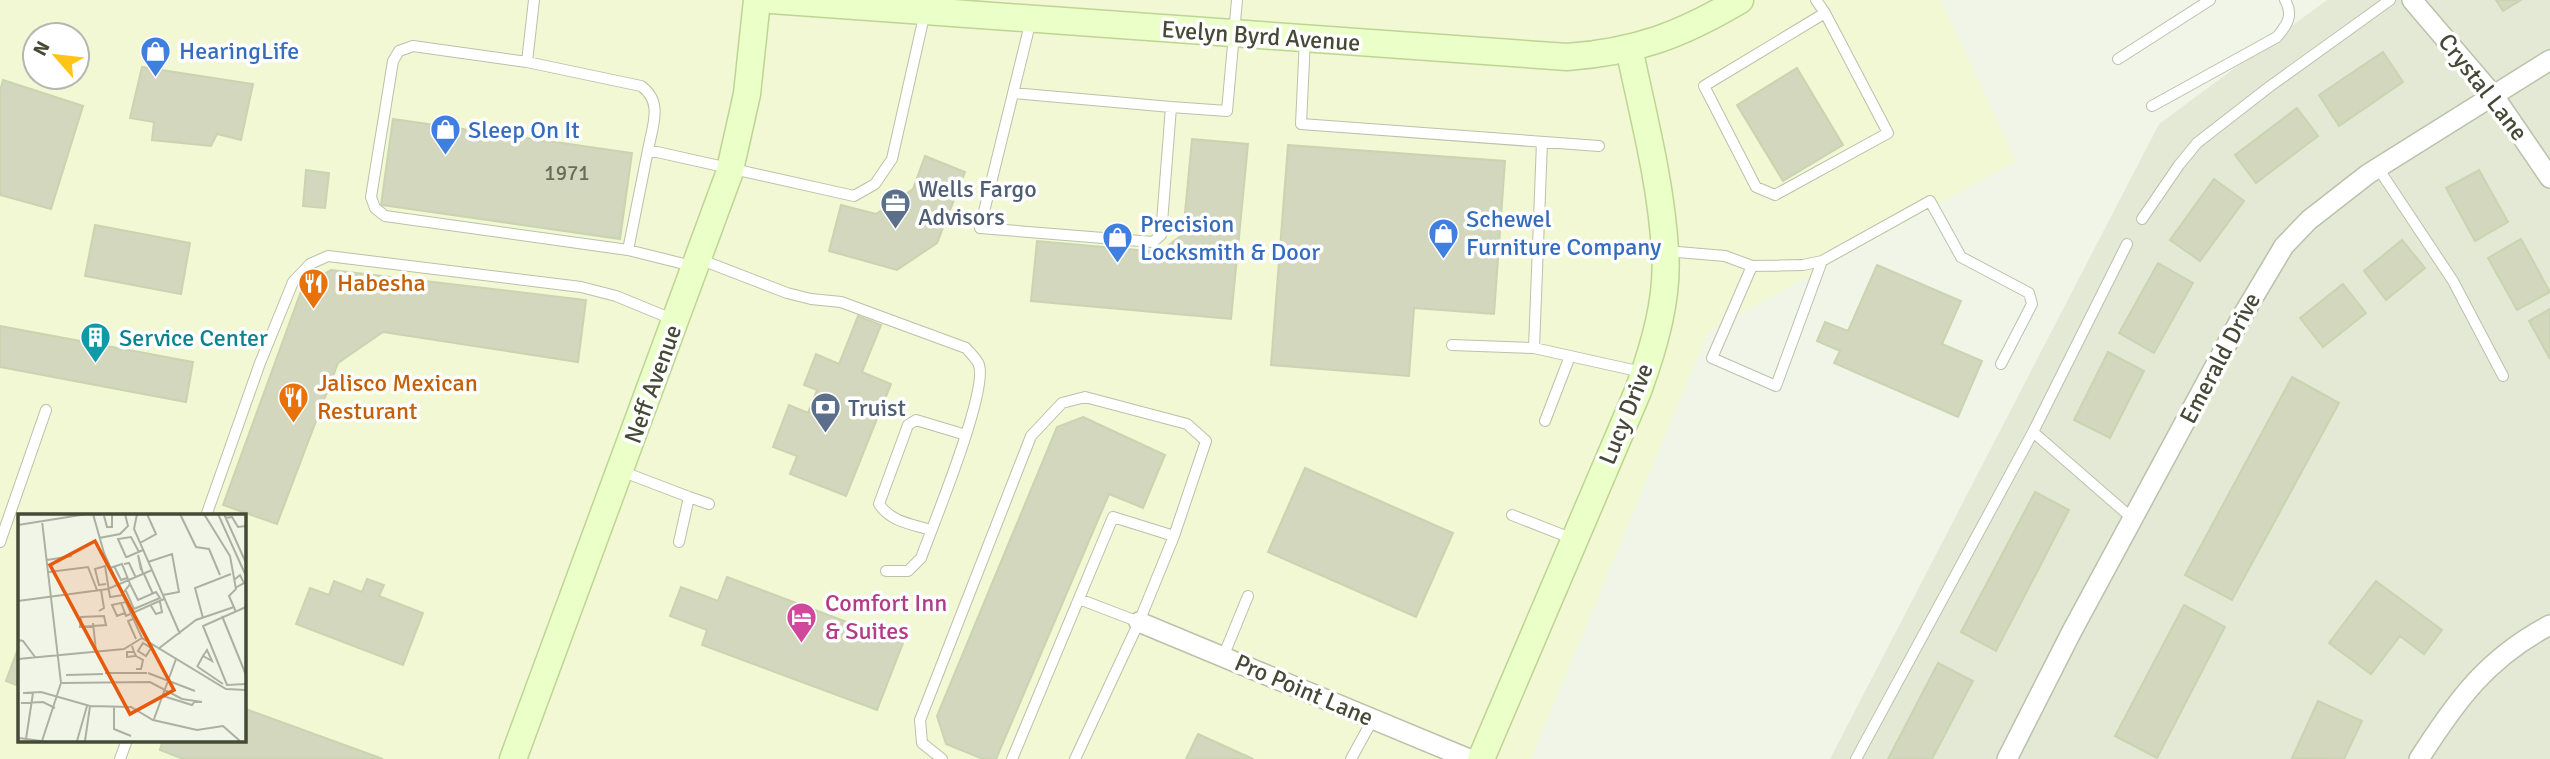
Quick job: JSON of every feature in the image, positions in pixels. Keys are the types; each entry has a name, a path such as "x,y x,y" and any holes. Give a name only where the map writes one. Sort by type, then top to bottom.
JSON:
{"street":[{"name":"Neff Avenue","path":"513,759 731,167 747,94 757,0"},
{"name":"Evelyn Byrd Avenue","path":"771,0 888,4 925,12 1545,57 1592,55 1677,34 1740,0"},
{"name":"Crystal Lane","path":"2412,0 2494,96 2550,178"},
{"name":"Lucy Drive","path":"1480,759 1645,372 1660,310 1665,251 1655,176 1629,48"},
{"name":"Emerald Drive","path":"2007,759 2072,631 2276,258 2309,220 2343,192 2550,60"},
{"name":"Pro Point Lane","path":"1139,622 1469,759"},
{"path":"2419,759 2454,708 2490,666 2515,645 2550,625"}],"lane":[{"path":"527,62 534,0"},
{"path":"1013,93 1227,111 1237,0"},
{"path":"1816,0 1825,13 1888,133 1775,195 1756,187 1703,86 1825,13"},
{"path":"2119,59 2210,0"},
{"path":"2152,106 2277,37 2288,23 2290,8 2285,0"},
{"path":"2142,219 2197,143 2269,87 2390,0"},
{"path":"648,150 854,196 875,184 892,159 925,12"},
{"path":"1031,19 980,228 1153,242 1161,235 1171,107"},
{"path":"1305,39 1301,124 1599,146"},
{"path":"628,250 656,103 651,93 641,86 527,62 413,46 399,51 393,61 371,197 375,208 385,216 628,250 697,263 787,293 841,302 966,348 979,364 980,379 966,435 921,558 908,571 886,571"},
{"path":"1534,348 1542,142"},
{"path":"2378,168 2453,281 2503,376"},
{"path":"1665,251 1725,256 1752,265 1803,265 1822,261 1930,201 1961,257 2029,293 2032,304 2001,364"},
{"path":"1856,759 2033,432 2127,244"},
{"path":"207,514 260,363 290,288 302,270 318,260 328,256 581,287 616,296 676,321"},
{"path":"1752,265 1712,358 1776,386 1822,261"},
{"path":"1452,345 1534,348 1645,372"},
{"path":"1545,421 1570,356"},
{"path":"942,759 922,743 920,720 1031,436 1062,403 1086,397 1187,424 1206,441 1174,537 1139,622 1075,759"},
{"path":"0,542 46,410"},
{"path":"931,530 895,519 879,504 908,425 916,420 966,435"},
{"path":"2033,432 2133,519"},
{"path":"621,470 709,504"},
{"path":"679,542 689,497"},
{"path":"1512,514 1574,540"},
{"path":"1012,759 1113,517 1174,537"},
{"path":"1223,657 1248,596"},
{"path":"1079,599 1139,622"},
{"path":"1350,759 1373,719"},
{"path":"120,759 126,742"}],"shaded area":[{"path":"0,0 1941,0 2016,161 1708,332 1531,759 0,759"},
{"path":"2327,0 2550,0 2550,759 1830,759 2159,124"}],"building":[{"path":"2496,0 2521,0 2503,11"},
{"path":"2383,52 2403,82 2339,126 2319,95"},
{"path":"142,67 253,84 241,140 217,134 211,146 152,140 154,122 130,118"},
{"path":"1797,68 1843,145 1783,181 1737,105"},
{"path":"3,80 21,86 21,91 37,91 83,106 51,209 0,195 0,91"},
{"path":"2297,108 2318,136 2256,183 2235,155"},
{"path":"393,119 632,153 620,239 381,205"},
{"path":"1192,139 1248,144 1231,319 1031,301 1037,241 1160,252 1183,234"},
{"path":"1288,145 1505,161 1494,314 1414,308 1409,376 1271,365"},
{"path":"925,156 965,172 937,243 897,270 829,251 841,205 876,214 913,189"},
{"path":"306,170 329,173 325,208 303,206"},
{"path":"2479,170 2508,222 2475,241 2446,188"},
{"path":"2214,179 2244,201 2200,261 2170,240"},
{"path":"95,225 190,243 181,294 85,276"},
{"path":"2521,239 2550,292 2517,310 2488,258"},
{"path":"2402,240 2425,268 2386,300 2364,271"},
{"path":"2158,263 2193,283 2154,353 2119,333"},
{"path":"1877,265 1961,301 1942,344 1982,361 1958,417 1834,363 1840,351 1817,341 1825,322 1848,331"},
{"path":"331,270 586,300 578,362 383,332 338,363 277,524 223,505 303,286"},
{"path":"2343,284 2366,313 2323,347 2300,318"},
{"path":"2550,309 2550,359 2529,321"},
{"path":"858,316 881,325 862,372 891,384 846,496 790,474 797,456 773,447 789,405 808,413 817,390 804,385 816,354 839,364"},
{"name":"Service Center","path":"0,326 193,362 186,402 0,367"},
{"path":"2108,352 2144,371 2110,438 2074,420"},
{"path":"2292,377 2339,403 2232,600 2185,575"},
{"path":"1083,417 1165,455 1143,508 1109,494 996,759 983,759 946,744 937,716 1057,427"},
{"path":"1305,468 1453,533 1416,617 1268,552"},
{"path":"2035,492 2069,510 1996,651 1961,632"},
{"name":"Comfort Inn & Suites","path":"727,577 903,643 877,710 702,645 707,630 670,616 681,587 718,601"},
{"path":"367,579 384,585 379,596 423,613 403,665 296,624 310,588 329,595 334,581 362,592"},
{"path":"2376,581 2442,630 2424,654 2400,636 2371,674 2329,643"},
{"path":"2184,605 2225,627 2157,758 2115,736"},
{"path":"18,649 18,686 6,681"},
{"path":"1938,663 1973,681 1932,759 1888,759"},
{"path":"2318,701 2362,721 2344,759 2292,758"},
{"path":"245,709 383,759 183,759 160,750 162,742 245,742"},
{"path":"1198,734 1253,759 1186,759"}],"place":[{"name":"HearingLife","path":"156,78"},
{"name":"Sleep On It","path":"445,157"},
{"name":"Wells Fargo Advisors","path":"895,230"},
{"name":"Schewel Furniture Company","path":"1443,260"},
{"name":"Precision Locksmith & Door","path":"1117,265"},
{"name":"Habesha","path":"314,310"},
{"name":"Service Center","path":"96,365"},
{"name":"Jalisco Mexican Resturant","path":"294,424"},
{"name":"Truist","path":"825,435"},
{"name":"Comfort Inn & Suites","path":"802,644"}]}
